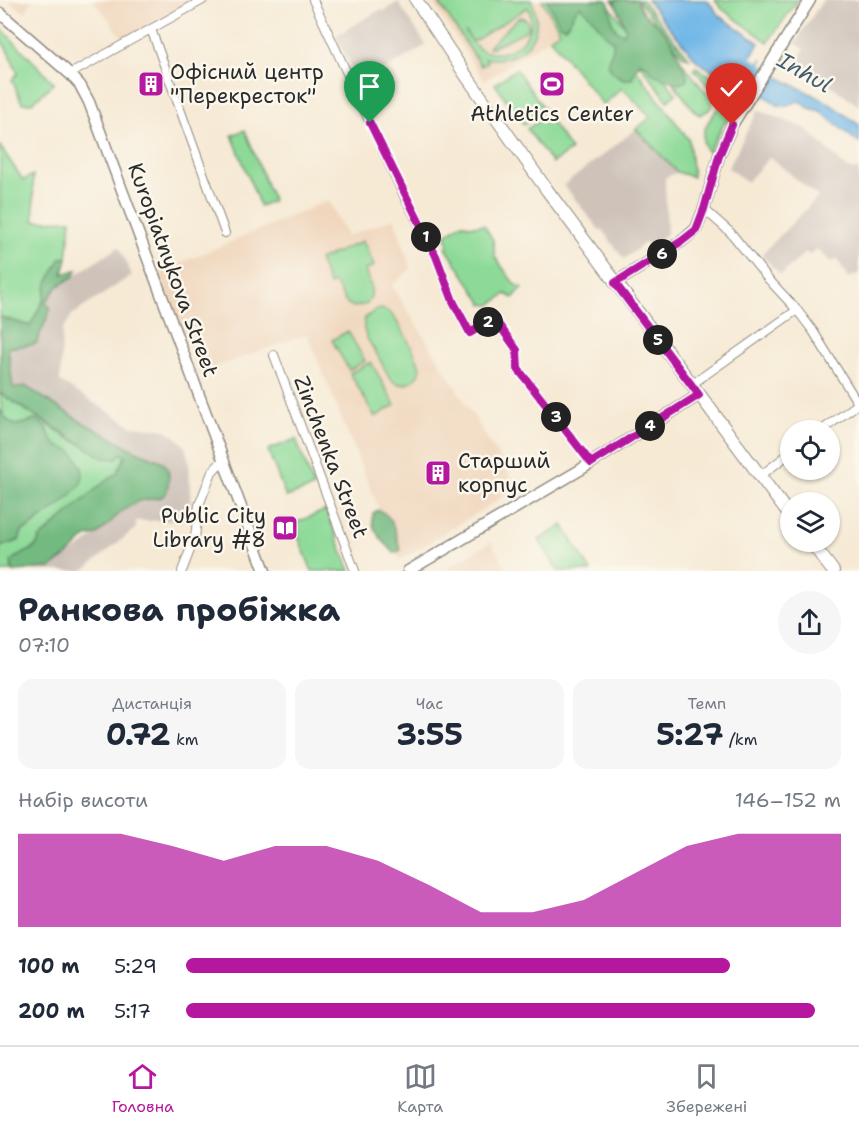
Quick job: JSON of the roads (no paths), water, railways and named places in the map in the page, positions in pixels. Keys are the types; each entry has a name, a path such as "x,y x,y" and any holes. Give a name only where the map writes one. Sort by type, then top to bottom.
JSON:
{"main road":[{"path":"416,0 478,93 615,283 780,503"},
{"path":"819,552 834,571"}],"street":[{"path":"70,74 203,0"},
{"path":"312,0 399,186 436,256 453,301 470,333 494,318 517,350 518,369 591,463"},
{"path":"615,283 692,233 704,209 724,140 747,99 810,0"},
{"name":"Kuropiatnykova Street","path":"0,13 70,74 80,85 89,102 265,571"},
{"path":"151,29 225,232"},
{"path":"704,209 731,233 797,310 859,404 836,420"},
{"path":"691,385 797,310"},
{"name":"Zinchenka Street","path":"274,355 355,571"},
{"path":"408,571 591,463 699,395"},
{"path":"182,571 195,537 200,505 212,472 222,461"},
{"path":"759,477 780,461"}],"water":[{"path":"647,0 707,0 720,16 759,43 734,84 698,62"},
{"path":"762,59 774,75 827,102 859,125 859,143 820,111 809,108 799,101 784,106 778,105 746,83"}],"waterway":[{"name":"Inhul","path":"730,52 772,80"}],"place":[{"name":"Офісний центр \"Перекресток\"","path":"151,84"},
{"name":"Athletics Center","path":"552,84"},
{"name":"Старший корпус","path":"438,473"},
{"name":"Public City Library #8","path":"285,528"}]}
